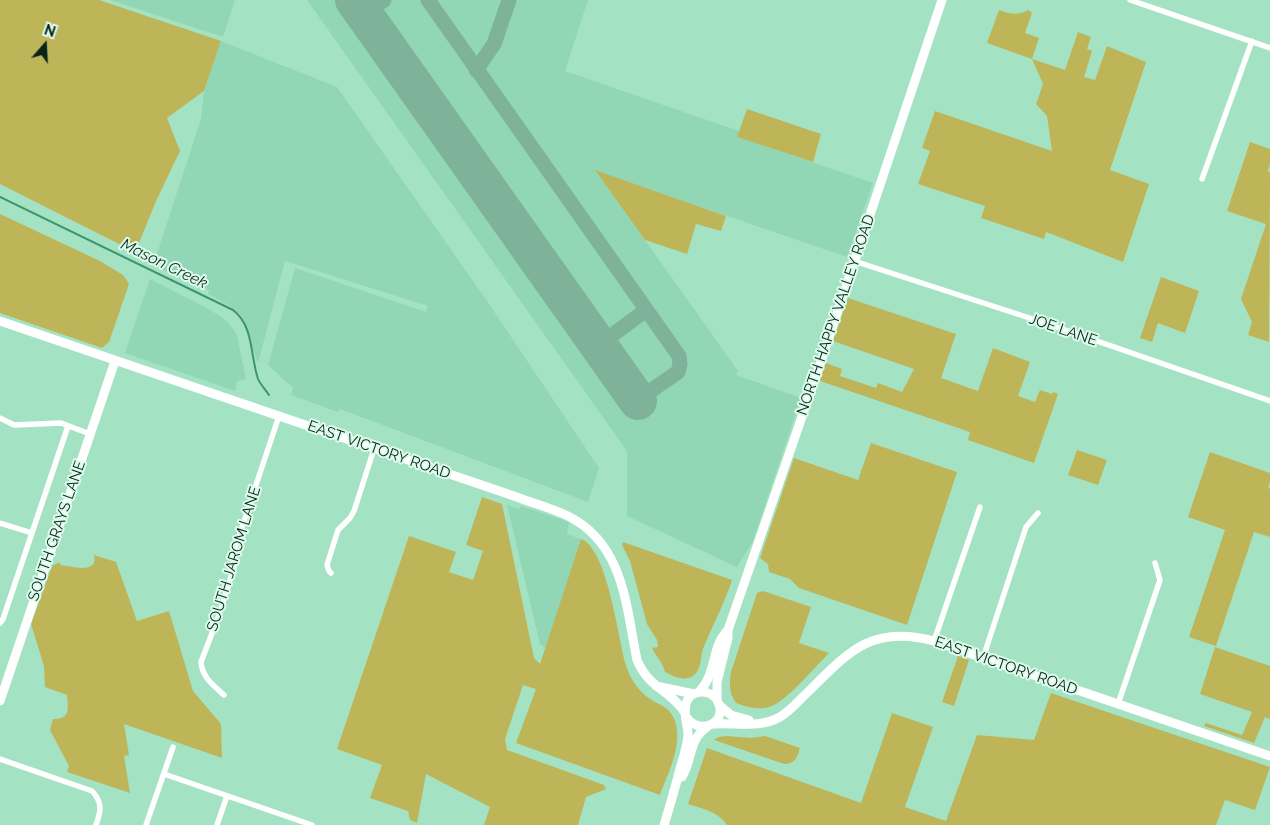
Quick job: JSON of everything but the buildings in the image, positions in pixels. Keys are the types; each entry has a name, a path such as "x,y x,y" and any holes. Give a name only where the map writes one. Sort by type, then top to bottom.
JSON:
{"street":[{"name":"NORTH HAPPY VALLEY ROAD","path":"718,702 717,682 728,638 728,630 942,0"},
{"path":"1130,0 1270,48"},
{"path":"1202,179 1252,41"},
{"name":"JOE LANE","path":"854,261 1045,323 1270,401"},
{"name":"EAST VICTORY ROAD","path":"0,321 567,515 590,530 601,541 614,562 619,575 637,660 642,672 663,693 676,700 686,716"},
{"name":"SOUTH GRAYS LANE","path":"0,701 115,361"},
{"name":"SOUTH JAROM LANE","path":"224,695 206,679 201,662 222,607 235,564 233,554 280,416"},
{"path":"0,418 14,425 61,423 90,434"},
{"path":"0,623 3,619 68,426"},
{"path":"331,572 327,564 338,530 354,512 374,449"},
{"path":"934,641 980,507"},
{"path":"983,658 1026,527 1038,513"},
{"path":"0,523 32,534"},
{"path":"1118,704 1160,580 1155,563"},
{"name":"NORTH HAPPY VALLEY ROAD","path":"697,693 710,678 719,644 728,630"},
{"name":"EAST VICTORY ROAD","path":"710,725 729,723 755,725 780,717 792,708 842,657 866,643 894,636 920,637 1270,756"},
{"path":"656,686 710,694 731,715 762,723"},
{"path":"664,825 677,786 688,738 686,702 697,693"},
{"path":"677,786 688,763 695,739 720,714 718,702"},
{"path":"686,716 695,726 710,725"},
{"path":"146,825 173,747"},
{"path":"0,759 92,791 100,802 101,808 96,825"},
{"path":"164,774 312,825"},
{"path":"217,825 227,796"},
{"path":"290,825 292,818"}],"shaded area":[{"path":"0,0 99,0 221,41 204,91 167,118 180,151 156,201 139,243 134,247 127,248 0,184"},
{"path":"110,0 235,0 223,37"},
{"path":"307,0 588,0 565,71 739,131 738,137 873,183 847,257 596,171 738,371 736,375 801,398 753,541 737,567 627,516 627,451"},
{"path":"999,10 1014,14 1028,10 1032,13 1025,33 1039,38 1032,59 987,43"},
{"path":"1078,32 1091,37 1087,49 1092,51 1084,77 1095,80 1107,46 1146,62 1110,170 1149,184 1123,262 1046,232 1044,239 981,218 985,206 918,184 930,151 922,148 935,111 1052,151 1047,116 1036,104 1043,84 1032,59 1065,70"},
{"path":"221,41 337,87 487,301 599,468 588,502 340,409 338,412 291,395 293,388 268,365 295,268 426,312 428,306 285,261 258,363 242,317 230,306 208,294 209,290 153,266 201,119 204,91"},
{"path":"747,109 821,134 813,162 737,137"},
{"path":"1250,142 1270,149 1268,171 1270,173 1269,342 1248,335 1252,322 1241,299 1266,224 1227,211"},
{"path":"595,170 726,216 721,231 696,224 687,254 645,240"},
{"path":"0,214 100,261 123,275 129,284 109,342 102,348 0,313"},
{"path":"1161,277 1199,291 1185,333 1158,323 1152,342 1140,338"},
{"path":"150,279 209,309 227,321 237,335 246,379 237,381 235,391 125,353"},
{"path":"848,298 956,334 941,378 978,391 993,348 1030,362 1018,396 1035,402 1040,390 1058,394 1034,463 968,440 970,432 820,381 826,363 842,369 840,376 876,388 878,383 902,392 914,369 833,341"},
{"path":"871,443 957,472 907,625 799,588 790,579 769,572 768,564 760,558 794,458 858,480"},
{"path":"1077,450 1107,460 1098,485 1068,475"},
{"path":"1210,452 1270,473 1268,488 1270,489 1270,537 1254,532 1216,646 1189,637 1225,530 1188,517"},
{"path":"482,497 502,504 534,658 540,664 581,539 590,546 598,558 605,575 629,673 641,692 668,710 675,721 677,730 676,749 660,795 516,743 536,689 523,685 505,739 507,750 604,785 606,789 586,797 578,825 484,825 490,807 426,774 417,823 410,820 408,811 370,798 382,765 337,749 409,536 456,552 449,572 473,580 483,551 466,545"},
{"path":"507,505 519,509 521,506 569,522 567,534 581,539 546,649 540,644"},
{"path":"623,542 732,580 703,649 699,668 695,675 681,678 665,672 652,648 658,647 657,640 647,624 630,561 622,545"},
{"path":"94,555 116,562 137,621 169,611 193,691 221,724 222,758 124,724 129,755 124,756 130,793 67,772 69,766 50,730 53,719 59,719 66,715 67,695 45,687 44,666 31,624 52,566 60,562 60,565 77,568 88,567 94,561"},
{"path":"763,591 811,607 799,643 829,653 795,689 780,701 769,707 755,708 736,703 731,692 730,681 731,672 757,593"},
{"path":"1215,647 1270,666 1270,719 1265,717 1254,743 1204,726 1206,723 1242,735 1252,712 1200,694"},
{"path":"958,656 969,660 954,706 942,702"},
{"path":"1051,693 1270,767 1255,810 1225,800 1216,825 727,825 715,814 688,804 707,748 861,803 892,713 933,727 905,807 946,821 977,735 1034,740"},
{"path":"765,736 800,748 795,760 784,764 714,740 718,737 751,738"}],"waterway":[{"name":"Mason Creek","path":"0,197 233,310 245,324 258,379 269,395"}],"taxiway":[{"path":"364,14 384,0"},
{"path":"428,0 679,356 678,372 649,392 634,395"},
{"path":"476,70 494,44 509,0"},
{"path":"599,345 646,310"}],"runway":[{"path":"354,0 638,401"}]}
